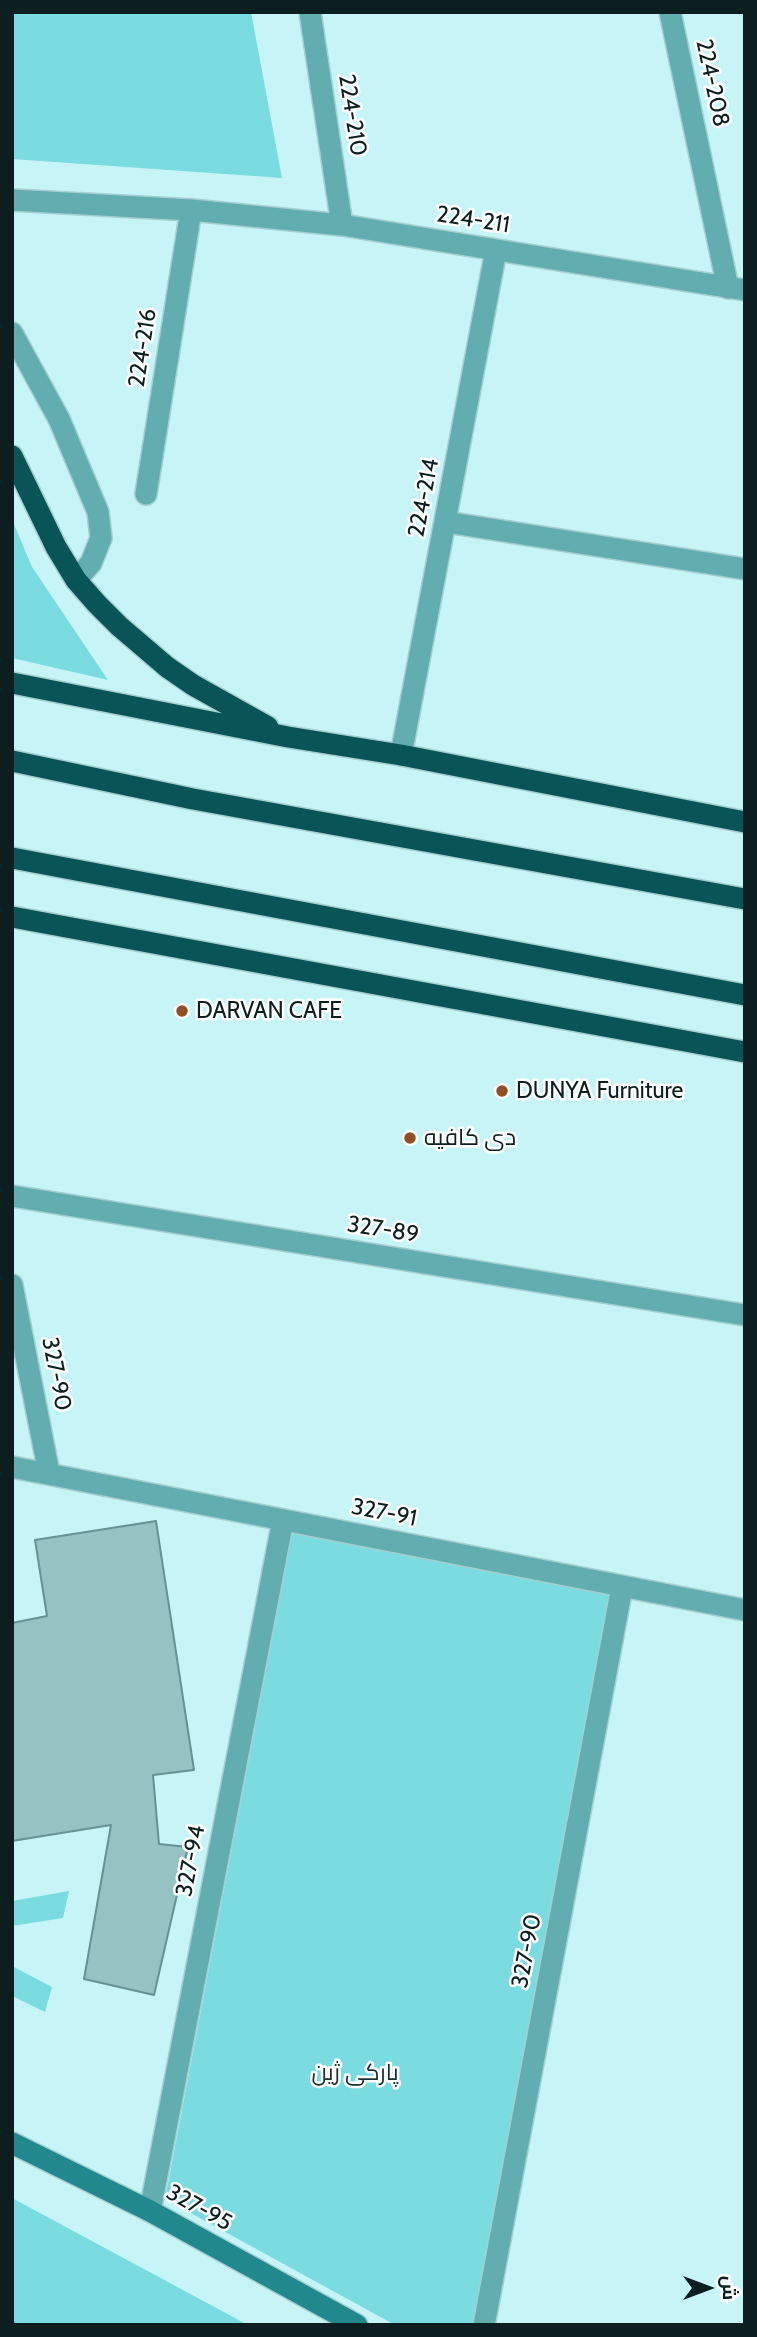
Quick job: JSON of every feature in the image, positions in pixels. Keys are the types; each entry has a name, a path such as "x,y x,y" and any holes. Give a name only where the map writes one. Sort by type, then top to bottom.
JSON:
{"highway":[{"path":"12,456 38,514 76,580 119,626 167,667 193,685 288,737"},
{"path":"12,683 745,822"},
{"path":"12,761 193,799 745,899"},
{"path":"12,858 745,995"},
{"path":"12,916 745,1052"}],"street":[{"name":"224-210","path":"310,12 342,225"},
{"name":"224-208","path":"670,12 736,289"},
{"name":"224-211","path":"12,200 191,210 342,225 736,289"},
{"name":"224-216","path":"146,494 191,210"},
{"name":"224-214","path":"401,755 496,250"},
{"path":"12,332 59,419 98,512 101,538 91,563 76,580"},
{"path":"446,522 745,569"},
{"name":"327-89","path":"12,1196 745,1315"},
{"name":"327-90","path":"12,1285 48,1473"},
{"name":"327-91","path":"12,1467 745,1610"},
{"name":"327-94","path":"150,2211 283,1520"},
{"name":"327-90","path":"484,2325 622,1587"},
{"name":"327-95","path":"12,2143 150,2211 357,2325"}],"green space":[{"path":"12,12 251,12 282,178 12,159"},
{"path":"12,519 32,567 108,680 12,658"},
{"name":"پارکی ژین","path":"292,1533 609,1595 473,2325 395,2325 165,2199"},
{"path":"69,1891 63,1918 12,1926 12,1901"},
{"path":"12,1966 52,1987 45,2012 12,1996"},
{"path":"12,2198 248,2325 12,2325"}],"building":[{"path":"156,1521 194,1770 153,1775 159,1844 188,1847 154,1995 84,1979 111,1825 12,1841 12,1623 47,1616 35,1540"}],"place":[{"name":"DARVAN CAFE","path":"182,1011"},
{"name":"DUNYA Furniture","path":"502,1091"},
{"name":"دى كافيه","path":"410,1138"}]}
